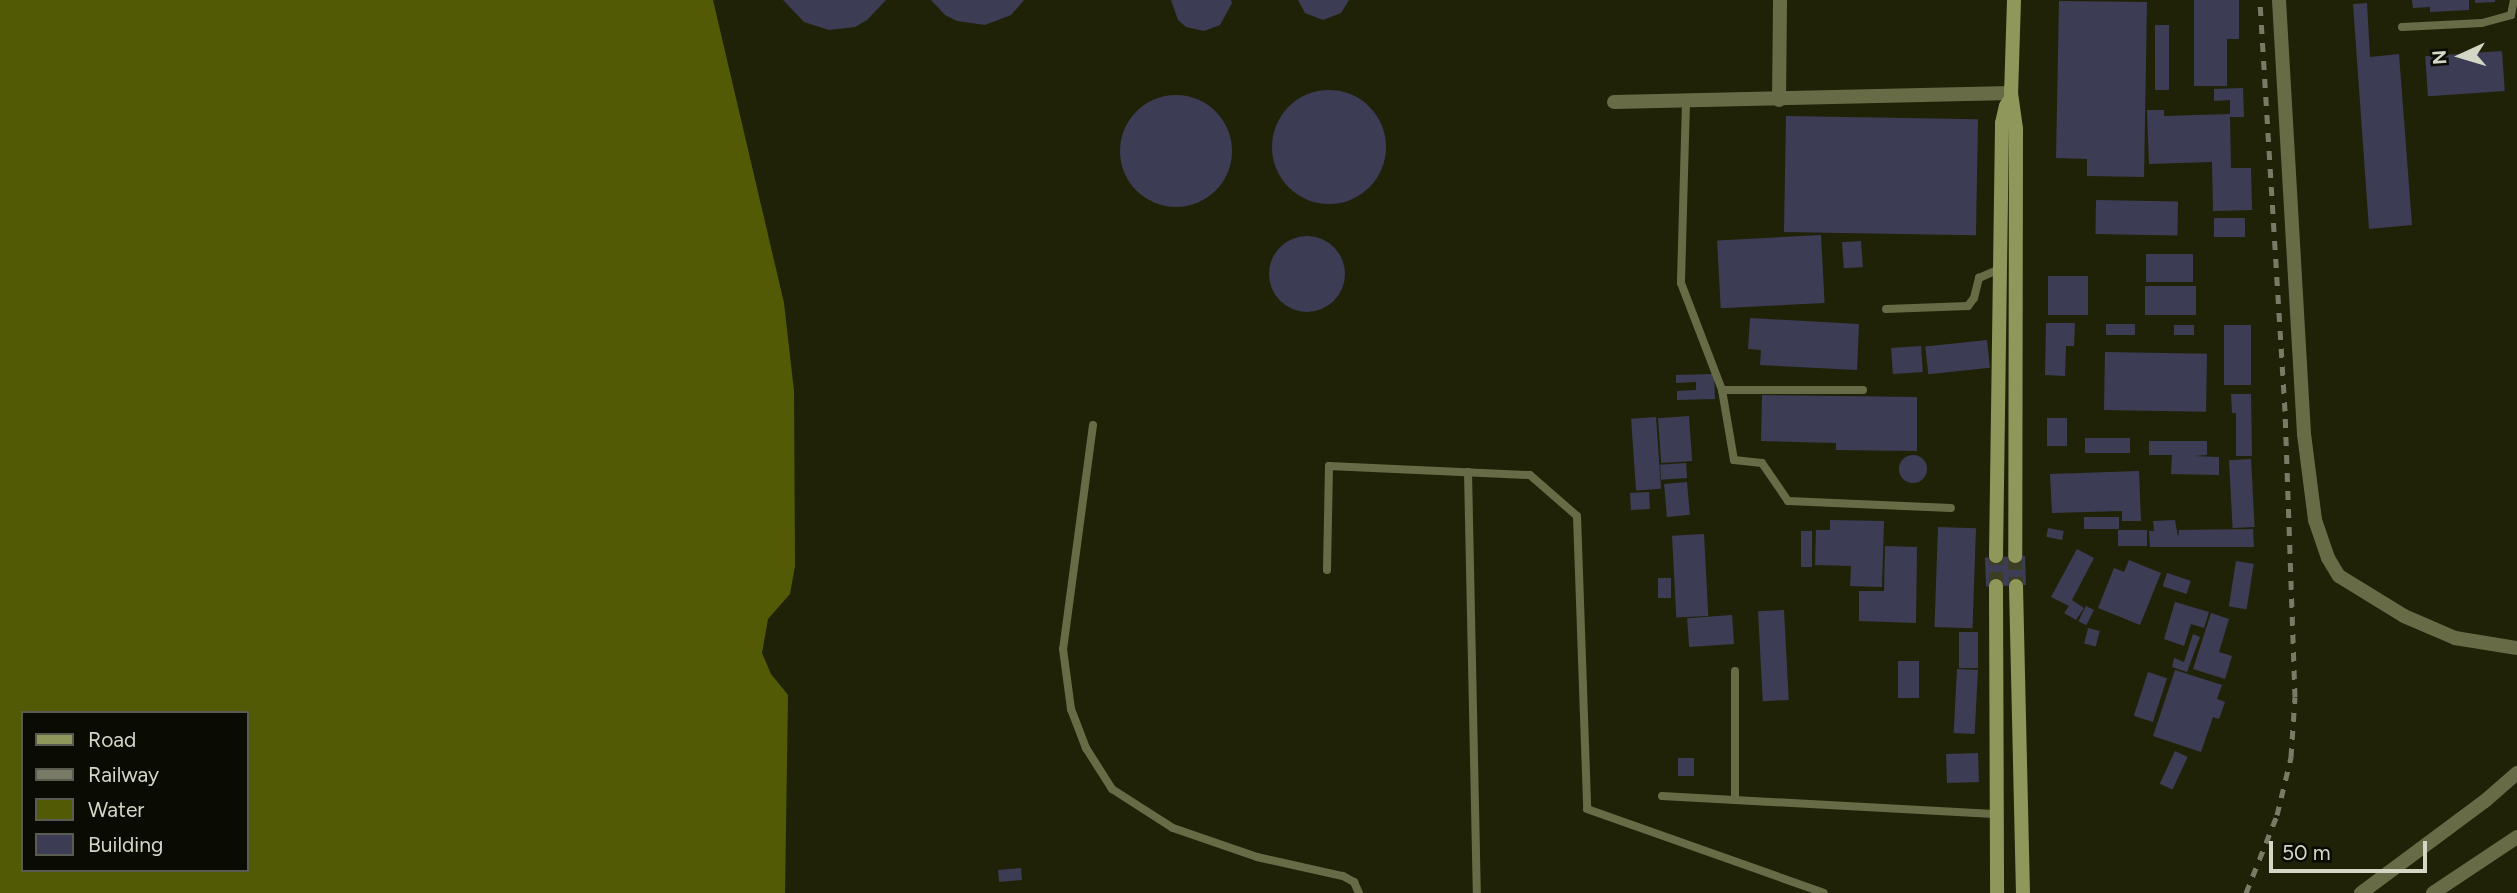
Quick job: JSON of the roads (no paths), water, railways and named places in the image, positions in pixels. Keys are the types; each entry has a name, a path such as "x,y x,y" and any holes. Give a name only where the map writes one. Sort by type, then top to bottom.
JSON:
{"main road":[{"path":"2014,0 2011,96 2016,129 2015,556"},
{"path":"1996,556 2002,122 2011,96"},
{"path":"1998,376 2015,377"},
{"path":"1996,586 1997,893"},
{"path":"2016,586 2023,893"}],"street":[{"path":"1779,100 1780,0"},
{"path":"2279,0 2304,433 2315,520 2328,558 2339,576 2404,616 2455,638 2517,648"},
{"path":"1614,102 2011,96"},
{"path":"2361,893 2485,801 2517,772"},
{"path":"2433,893 2517,837"}],"lane":[{"path":"2402,27 2482,23 2511,15 2514,0"},
{"path":"1686,102 1681,283 1722,390 1734,460 1762,463 1788,501 1951,508"},
{"path":"1886,309 1968,306 1974,298 1979,278 1999,269"},
{"path":"1722,390 1863,390"},
{"path":"1093,425 1063,649 1071,709 1086,748 1112,789 1172,828 1257,858 1343,876 1354,882 1359,893"},
{"path":"1327,570 1329,466 1530,475 1577,516 1587,809 1824,893"},
{"path":"1468,472 1477,893"},
{"path":"1735,671 1735,800"},
{"path":"1662,796 1998,814"}],"water":[{"path":"0,0 713,0 784,303 794,391 795,566 790,594 768,619 762,653 771,674 788,695 785,893 0,893"}],"tunnel":[{"path":"1996,556 1996,586"},
{"path":"2015,556 2016,586"}],"railway":[{"path":"2246,893 2277,815 2291,757 2295,697 2285,411 2260,0"}]}
